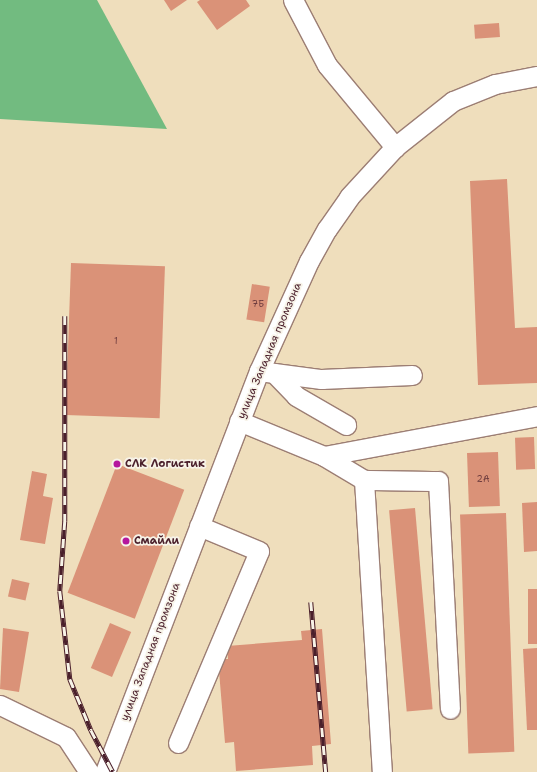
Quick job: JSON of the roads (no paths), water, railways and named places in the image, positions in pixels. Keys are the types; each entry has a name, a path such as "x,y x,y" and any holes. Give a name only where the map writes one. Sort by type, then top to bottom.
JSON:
{"street":[{"path":"293,0 327,64 395,147"},
{"name":"улица Западная промзона","path":"105,772 239,421 267,372 309,262 327,229 349,197 395,147 453,101 494,84 537,76"},
{"path":"267,372 320,379 412,375"},
{"path":"267,372 296,396 346,425"},
{"path":"324,456 537,416"},
{"path":"239,421 324,456 364,480 438,481 450,709"},
{"path":"364,480 382,772"},
{"path":"178,743 258,551 199,526"},
{"path":"0,705 66,737 89,772"}],"railway":[{"path":"65,316 65,521 60,591 70,679 91,730 113,772"},
{"path":"311,602 326,772"}],"place":[{"name":"СЛК Логистик","path":"117,464"},
{"name":"Смайли","path":"126,541"}]}
